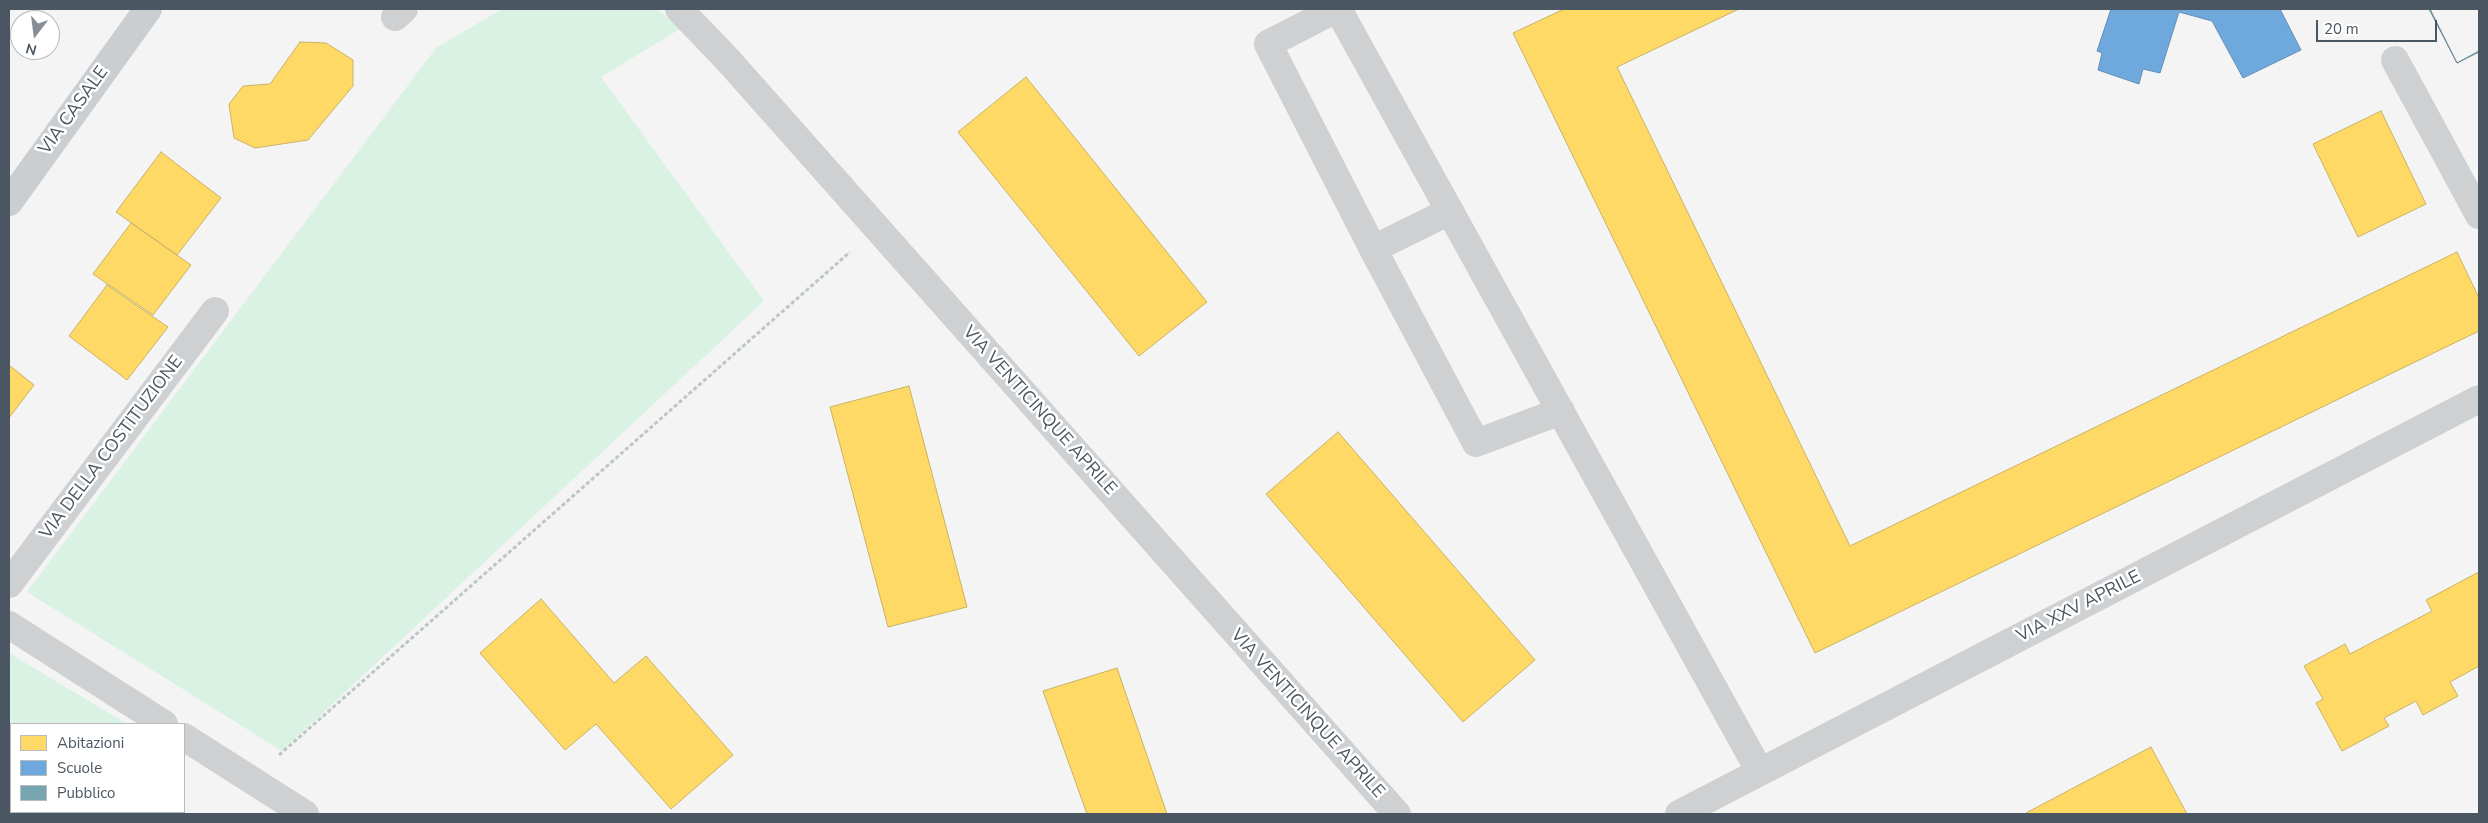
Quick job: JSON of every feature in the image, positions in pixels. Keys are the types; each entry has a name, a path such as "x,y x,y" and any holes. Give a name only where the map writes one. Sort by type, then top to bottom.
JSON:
{"main road":[{"name":"VIA CASALE","path":"9,202 141,13"}],"street":[{"name":"VIA VENTICINQUE APRILE","path":"679,9 727,59 1397,814"},
{"path":"1561,411 1476,442 1268,44 1337,9 1561,411 1760,772"},
{"path":"2396,60 2479,215"},
{"path":"1374,250 1450,211"},
{"name":"VIA DELLA COSTITUZIONE","path":"9,584 215,311"},
{"name":"VIA XXV APRILE","path":"1679,814 2479,399"},
{"path":"9,625 162,723"},
{"path":"185,738 305,814"}],"path":[{"path":"251,780 877,228"}],"green space":[{"path":"502,9 657,9 680,29 601,77 764,301 282,751 27,592 436,48"},
{"path":"9,653 125,723 10,723 10,813 90,813 9,814"}],"building: Abitazioni":[{"path":"1564,9 1739,9 1617,67 1850,546 2457,252 2479,298 2479,331 1815,653 1513,33"},
{"path":"300,42 326,43 353,60 353,86 308,140 255,148 234,138 229,104 243,86 270,84"},
{"path":"1026,77 1207,302 1139,356 958,132"},
{"path":"2381,111 2426,204 2358,237 2313,144"},
{"path":"161,152 221,198 177,255 116,212"},
{"path":"131,223 191,265 153,315 93,274"},
{"path":"107,285 168,327 127,380 69,336"},
{"path":"9,365 34,385 9,418"},
{"path":"909,386 967,607 888,627 830,407"},
{"path":"1338,432 1535,660 1463,722 1266,494"},
{"path":"2479,572 2479,666 2450,682 2458,696 2423,715 2416,701 2384,718 2389,726 2342,751 2316,703 2323,699 2304,666 2345,644 2350,654 2432,611 2426,600"},
{"path":"541,599 614,683 646,656 733,755 671,809 596,724 565,750 480,653"},
{"path":"1117,668 1167,814 1087,814 1043,691"},
{"path":"2151,747 2187,814 2024,814"}],"building: Scuole":[{"path":"2111,9 2280,9 2301,50 2243,78 2212,21 2179,12 2160,73 2143,69 2139,84 2098,70 2102,53 2097,51"}],"building: Pubblico":[{"path":"2429,9 2479,9 2479,52 2457,63"},
{"path":"2430,9 2479,9 2479,51 2457,63"}]}
